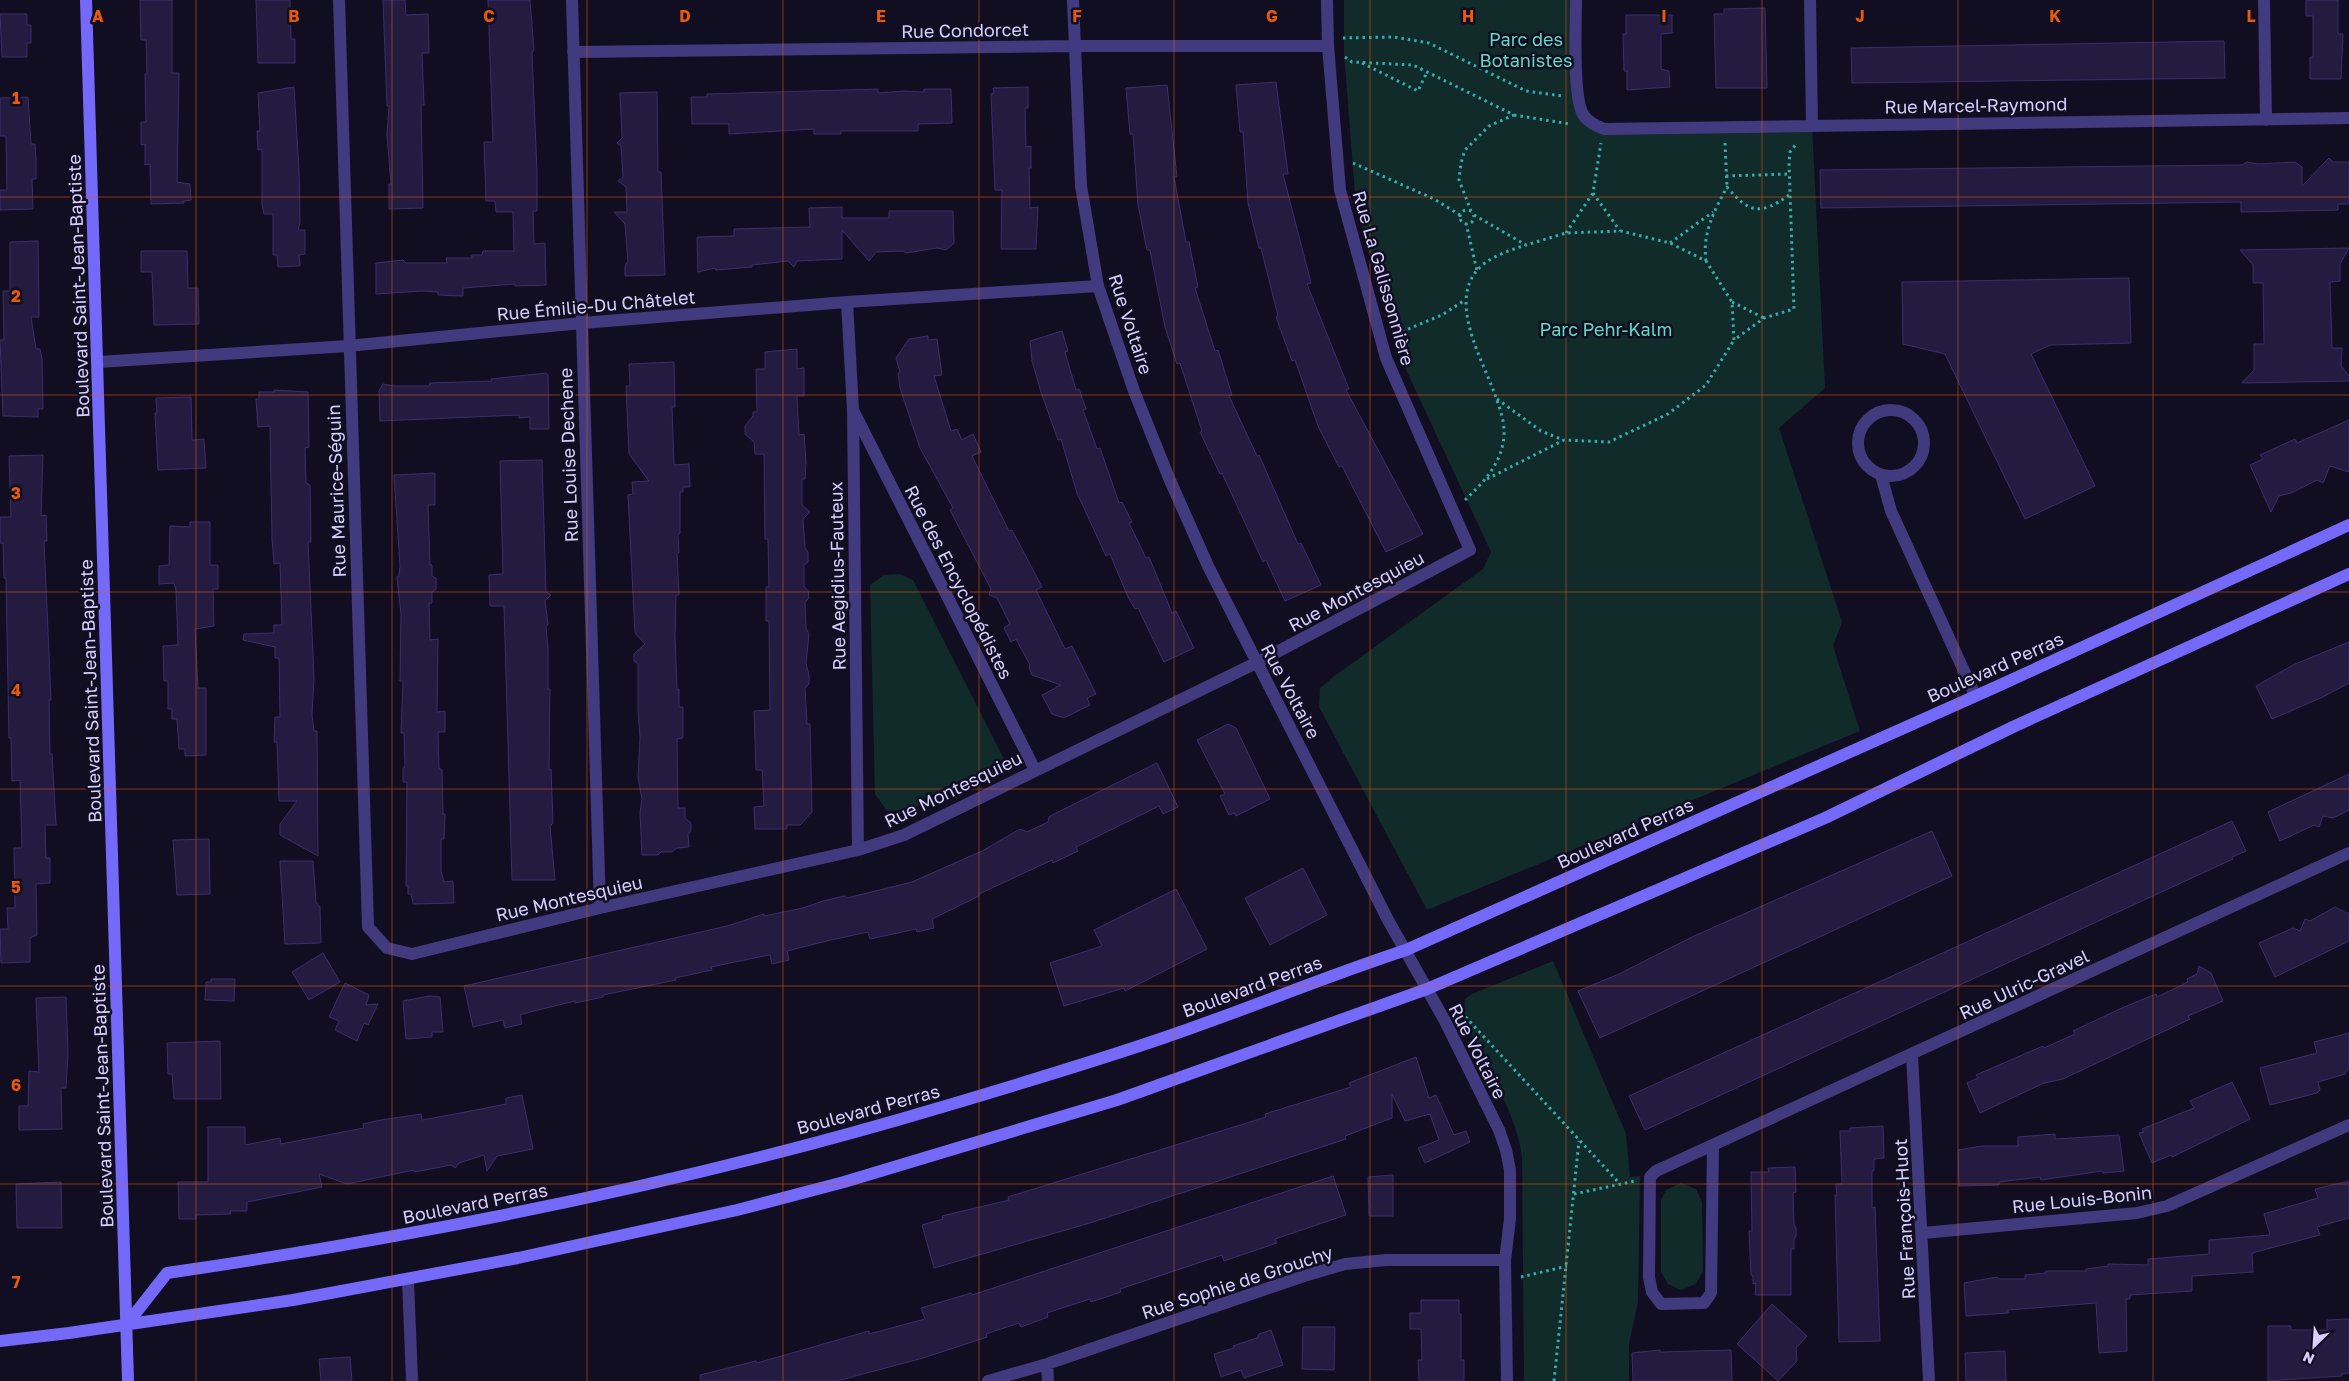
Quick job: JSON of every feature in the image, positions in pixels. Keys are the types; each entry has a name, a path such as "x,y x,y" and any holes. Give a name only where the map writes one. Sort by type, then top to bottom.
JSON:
{"main road":[{"name":"Boulevard Saint-Jean-Baptiste","path":"86,0 128,1381"},
{"name":"Boulevard Perras","path":"127,1324 167,1273 286,1256 401,1236 617,1192 940,1108 1154,1041 1339,972 1406,950 2349,525"},
{"path":"0,1340 293,1300 408,1280 627,1235 737,1210 853,1179 1117,1100 1427,989 1825,818 2015,726 2349,574"}],"street":[{"name":"Rue Maurice-Séguin","path":"338,0 368,927 387,948 412,954"},
{"name":"Rue Louise Dechene","path":"572,0 600,908"},
{"name":"Rue Voltaire","path":"1073,0 1081,186 1098,286 1134,392 1168,478 1208,566 1256,663 1445,1021 1499,1130 1506,1150 1510,1170 1510,1219 1505,1260 1507,1381"},
{"name":"Rue La Galissonnière","path":"1327,0 1328,42 1340,190 1386,358 1470,550"},
{"path":"1576,0 1578,98 1584,116 1604,129"},
{"path":"1810,0 1812,125"},
{"path":"2264,0 2266,120"},
{"name":"Rue Condorcet","path":"573,52 1328,42"},
{"name":"Rue Marcel-Raymond","path":"1604,129 2349,118"},
{"name":"Rue Émilie-Du Châtelet","path":"98,362 348,346 582,323 847,302 1098,286"},
{"name":"Rue Aegidius-Fauteux","path":"847,302 853,410 858,850"},
{"name":"Rue des Encyclopédistes","path":"853,410 1035,770"},
{"path":"1882,411 1903,413 1912,418 1919,427 1923,438 1923,449 1919,460 1903,474 1892,476 1881,474 1871,470 1859,453 1858,442 1860,432 1864,423 1882,411"},
{"path":"1881,474 1891,511 1975,695"},
{"name":"Rue Montesquieu","path":"412,954 600,908 858,850 904,834 1256,663 1470,550"},
{"name":"Rue Ulric-Gravel","path":"1650,1177 1656,1171 2349,853"},
{"name":"Rue François-Huot","path":"1912,1055 1923,1233 1928,1381"},
{"name":"Rue Louis-Bonin","path":"1923,1233 2137,1213 2167,1206 2349,1125"},
{"path":"1650,1177 1649,1277 1652,1292 1661,1304 1704,1303 1711,1293 1713,1276 1714,1145"},
{"name":"Rue Sophie de Grouchy","path":"988,1381 1048,1364 1304,1276 1345,1264 1386,1260 1505,1260"},
{"path":"408,1280 412,1381"},
{"path":"1048,1364 1048,1381"}],"path":[{"path":"1328,42 1413,38 1429,43 1526,91 1578,98"},
{"path":"1328,42 1352,62 1413,64 1514,115 1604,129 1593,193 1566,233"},
{"path":"1361,62 1418,91 1428,72"},
{"path":"1466,224 1473,221 1472,213 1459,180 1465,150 1489,126 1514,115"},
{"path":"1496,399 1541,431 1564,440 1609,442 1668,414 1706,385 1734,340 1764,318 1794,309 1789,174 1790,152 1812,125"},
{"path":"1724,127 1727,188 1714,212 1704,245 1706,261 1732,302 1734,340"},
{"path":"1337,156 1434,199 1460,215 1462,221 1466,224 1477,272"},
{"path":"1726,176 1789,174"},
{"path":"1727,188 1742,205 1754,208 1768,208 1790,195"},
{"path":"1593,193 1621,231"},
{"path":"1460,215 1465,210 1472,213 1526,245"},
{"path":"1670,243 1714,212"},
{"path":"1453,511 1485,480 1495,466 1504,437 1504,423 1466,320 1465,300 1471,281 1477,272 1492,258 1566,233 1621,231 1670,243 1706,261"},
{"path":"1381,340 1442,315 1465,300"},
{"path":"1732,302 1764,318"},
{"path":"1485,480 1564,440"},
{"path":"1460,1011 1620,1184"},
{"path":"1554,1381 1580,1141"},
{"path":"1574,1194 1650,1177"},
{"path":"1505,1280 1567,1266"}],"green space":[{"name":"Parc Pehr-Kalm","path":"1344,0 1576,0 1578,98 1604,129 1812,125 1825,388 1779,428 1842,622 1833,646 1860,731 1427,910 1319,707 1320,688 1483,569 1491,552 1401,359 1356,207 1344,53"},
{"path":"900,574 913,580 1004,759 999,769 949,795 909,810 887,811 875,794 870,585 884,575"},
{"path":"1553,961 1626,1134 1630,1177 1640,1176 1638,1302 1629,1344 1629,1381 1524,1381 1522,1157 1513,1121 1505,1102 1459,1014 1464,1011 1465,999 1472,994"},
{"path":"1681,1183 1696,1189 1702,1202 1703,1271 1696,1284 1681,1290 1668,1284 1661,1272 1661,1200 1666,1190"}],"building":[{"path":"140,0 172,0 172,73 179,73 177,182 190,184 191,200 184,201 184,203 151,204 150,164 145,165 145,144 141,145 141,122 146,122 145,74 147,74 146,40 141,40"},
{"path":"256,0 290,0 291,39 295,39 295,63 258,63"},
{"path":"383,0 405,0 406,15 428,14 429,53 422,53 424,105 421,105 423,208 389,209 389,184 391,184 387,134 389,106 387,106"},
{"path":"488,0 530,0 534,50 532,53 537,172 537,211 533,211 534,244 545,243 546,285 515,286 515,284 463,288 463,296 438,295 438,292 421,291 376,294 376,263 403,260 406,263 447,263 446,258 472,258 472,255 482,255 483,251 514,251 513,212 496,212 495,201 486,201 484,142 493,142"},
{"path":"2306,0 2338,0 2338,34 2343,34 2341,79 2310,79 2310,57 2313,57 2313,16 2306,16"},
{"path":"1765,8 1767,88 1716,88 1714,14 1724,14 1724,9"},
{"path":"0,14 27,14 27,25 31,25 31,43 27,43 27,57 2,57"},
{"path":"1626,15 1672,15 1672,33 1661,34 1661,69 1669,71 1670,87 1627,90 1627,71 1624,71 1623,34 1626,34"},
{"path":"2224,41 2225,78 1852,83 1851,48"},
{"path":"1276,82 1288,174 1283,174 1311,283 1307,284 1349,389 1346,390 1423,534 1386,552 1342,466 1339,467 1318,426 1295,360 1292,361 1276,317 1278,316 1248,203 1243,132 1240,132 1236,85"},
{"path":"1167,85 1177,177 1174,177 1186,242 1189,242 1198,287 1195,288 1215,351 1218,350 1232,395 1229,396 1257,456 1259,455 1298,544 1301,543 1321,585 1285,601 1266,560 1263,562 1222,473 1220,474 1200,432 1202,431 1180,363 1177,364 1165,327 1150,250 1147,250 1138,205 1133,134 1130,134 1126,88"},
{"path":"294,87 299,171 300,222 298,230 305,230 305,254 299,255 300,266 278,267 277,255 273,255 273,214 264,214 262,205 262,149 258,150 257,131 260,131 258,93"},
{"path":"1028,87 1028,108 1025,108 1026,147 1031,146 1031,168 1029,168 1030,208 1038,207 1036,249 1001,249 1002,190 995,190 991,94 994,93 993,88"},
{"path":"878,89 878,93 924,92 924,89 951,89 952,123 918,124 918,131 841,131 841,134 814,134 814,129 729,134 729,124 692,124 691,97 707,97 707,94"},
{"path":"657,92 658,172 661,172 665,275 625,276 625,265 628,262 625,224 614,212 627,212 626,187 618,181 623,177 621,146 617,143 622,138 620,93"},
{"path":"28,97 31,144 35,144 36,160 36,179 32,179 33,209 0,210 0,190 7,190 6,136 0,136 0,98"},
{"path":"2329,158 2333,162 2349,162 2349,204 2338,204 2338,210 2241,212 2241,202 1821,208 1820,170 2242,165 2247,162 2258,164 2295,162 2302,167 2302,186"},
{"path":"842,207 842,218 889,218 889,211 953,211 954,243 946,250 937,248 906,253 903,251 876,252 869,261 842,230 842,259 797,261 794,267 788,261 752,265 752,267 716,270 715,268 698,272 697,237 734,236 734,229 810,227 809,208"},
{"path":"38,241 39,317 31,317 36,349 40,349 42,359 43,409 38,409 38,417 3,416 0,340 4,340 3,291 10,291 10,242"},
{"path":"2349,248 2340,264 2340,281 2330,282 2332,348 2342,348 2341,366 2349,376 2349,381 2242,383 2254,370 2254,344 2264,344 2263,283 2253,283 2253,265 2240,250"},
{"path":"141,251 187,251 188,288 198,288 199,324 154,325 152,272 141,272"},
{"path":"2129,278 2131,343 2050,345 2031,354 2095,486 2025,519 1945,354 1903,344 1902,282"},
{"path":"1062,331 1068,351 1065,352 1076,390 1079,389 1086,409 1083,410 1097,449 1100,448 1119,503 1122,502 1132,522 1129,523 1146,558 1149,557 1172,613 1176,611 1194,648 1164,662 1138,608 1135,609 1128,597 1110,554 1106,556 1077,493 1061,439 1058,440 1041,392 1032,361 1030,341"},
{"path":"928,336 928,340 937,339 942,375 934,376 951,431 957,429 962,440 973,434 981,452 972,456 1009,531 1012,530 1042,587 1036,590 1065,649 1072,646 1096,694 1087,698 1090,705 1064,718 1052,714 1042,695 1061,685 1032,675 1029,668 1030,665 1016,639 1011,642 1004,628 1010,624 997,598 989,595 991,589 950,510 953,508 920,448 900,388 898,373 900,372 896,358 909,339"},
{"path":"797,349 797,369 804,368 804,396 797,396 799,435 804,434 806,462 805,479 802,479 802,505 810,512 803,519 805,548 808,552 808,562 804,565 804,586 808,591 809,598 805,602 806,628 809,634 806,663 809,684 805,688 807,724 810,724 812,812 800,825 787,825 787,829 755,829 754,807 764,806 762,770 756,770 754,711 770,710 769,621 766,621 766,587 769,587 768,539 765,539 764,454 755,454 754,442 745,434 745,426 753,416 753,412 757,412 756,369 765,369 765,352"},
{"path":"674,362 675,407 672,407 674,465 689,464 690,487 683,487 683,492 680,492 680,533 678,535 679,553 677,553 679,595 676,595 675,635 677,690 679,689 679,707 683,707 683,738 677,739 678,808 685,808 685,818 691,823 691,831 688,834 689,847 677,848 672,852 661,852 658,855 642,855 640,813 642,799 638,778 640,738 638,664 634,661 634,654 645,644 635,633 628,495 633,494 632,482 649,481 629,454 626,386 630,386 629,364"},
{"path":"546,373 548,375 549,429 530,429 530,417 519,418 519,415 380,421 379,391 383,384 394,386 429,386 430,383 492,381 491,379"},
{"path":"274,390 308,392 309,447 305,448 306,483 310,485 311,542 308,542 314,678 312,715 314,731 317,731 318,856 280,835 280,824 297,801 279,801 277,742 274,742 275,717 280,717 279,658 275,658 275,647 243,640 244,634 274,633 274,625 282,625 280,563 274,564 272,539 270,426 258,427 256,399 259,399 259,392 275,392"},
{"path":"191,397 192,440 204,439 206,468 158,470 156,398"},
{"path":"2349,420 2349,472 2330,466 2323,483 2317,480 2291,493 2279,496 2271,512 2250,465 2263,459 2260,455 2295,439 2297,443"},
{"path":"43,455 41,516 46,515 47,541 44,541 51,700 49,700 50,754 52,754 56,825 45,825 46,858 50,858 50,883 36,884 37,935 30,938 30,962 1,963 0,929 8,929 7,908 15,908 14,848 22,848 20,780 12,781 11,738 9,738 6,578 4,578 3,543 0,543 0,517 11,517 9,456"},
{"path":"542,460 546,592 551,595 545,601 548,624 546,627 548,689 550,689 549,770 551,769 553,823 550,826 555,880 512,880 504,606 490,606 489,575 503,574 500,461"},
{"path":"435,473 435,505 428,505 430,565 432,565 432,576 436,578 436,589 432,592 432,603 429,603 430,640 438,639 437,712 445,711 445,732 438,732 439,768 442,770 443,814 445,814 444,839 441,839 441,871 444,882 453,881 454,903 413,904 411,894 408,894 408,886 406,886 407,782 403,782 403,769 405,766 404,733 401,733 403,681 400,681 401,614 397,577 399,576 400,566 394,475"},
{"path":"190,522 210,522 210,565 218,565 218,589 213,589 214,626 195,629 198,688 206,688 206,755 185,756 185,749 179,749 177,719 172,719 172,709 168,709 168,681 164,681 163,646 178,645 176,590 174,583 159,584 159,566 169,565 170,526 190,527"},
{"path":"2349,642 2349,683 2323,697 2272,719 2256,686 2293,665"},
{"path":"1228,724 1236,728 1270,799 1236,816 1234,813 1229,815 1220,796 1225,794 1197,740"},
{"path":"1157,763 1178,807 1163,814 1159,806 1076,847 1078,851 1053,863 1052,860 979,894 979,896 932,919 934,928 917,932 916,929 870,939 868,932 787,951 789,960 772,964 770,955 711,967 712,970 675,978 676,980 603,995 603,997 575,1003 575,1001 520,1015 522,1024 505,1028 503,1020 473,1027 464,986 727,926 764,914 764,916 803,908 823,901 844,896 847,898 912,882 982,851 1020,829 1027,832 1048,822 1049,817 1054,814"},
{"path":"2349,774 2349,810 2333,818 2323,816 2319,827 2314,825 2280,841 2268,812"},
{"path":"2232,821 2246,851 2232,857 2233,859 1645,1130 1629,1096"},
{"path":"1932,831 1952,876 1600,1038 1578,991 1619,974 1694,936"},
{"path":"209,839 210,894 177,895 173,840"},
{"path":"280,861 313,861 316,902 320,907 321,943 285,944"},
{"path":"1303,868 1327,915 1270,945 1245,898"},
{"path":"1176,889 1207,949 1125,991 1124,988 1064,1006 1050,963 1102,946 1094,930"},
{"path":"2335,907 2349,914 2349,941 2275,977 2259,943 2293,928 2300,931 2305,919 2310,921"},
{"path":"323,953 340,982 309,1000 292,972"},
{"path":"2199,966 2211,973 2223,1001 2188,1016 2190,1019 2063,1079 2044,1083 1980,1113 1967,1083 1978,1078 1976,1075 2075,1034 2073,1031 2124,1007 2156,994 2157,997 2188,982 2187,979 2197,974"},
{"path":"211,979 235,979 234,1001 205,1000 206,982 211,982"},
{"path":"345,983 369,995 366,1005 378,1004 368,1025 364,1023 357,1041 335,1030 339,1021 329,1017"},
{"path":"429,996 440,997 443,1032 432,1032 432,1037 406,1039 403,1001"},
{"path":"66,997 68,1053 66,1088 61,1088 62,1129 19,1130 19,1106 28,1106 29,1071 39,1072 36,998"},
{"path":"2349,1033 2349,1068 2345,1074 2318,1082 2320,1090 2317,1093 2270,1105 2260,1068 2317,1053 2314,1042"},
{"path":"220,1041 221,1099 174,1099 172,1074 168,1074 167,1043"},
{"path":"1416,1057 1429,1098 1436,1095 1454,1135 1466,1131 1470,1142 1425,1163 1418,1148 1439,1140 1430,1114 1405,1121 1392,1094 1392,1118 1345,1136 1346,1139 1090,1223 934,1268 922,1225 943,1219 942,1216 1009,1200 1008,1197 1266,1117 1265,1114 1351,1087 1349,1083"},
{"path":"2232,1082 2250,1119 2172,1157 2171,1155 2152,1163 2139,1133 2144,1132 2142,1129 2194,1108 2190,1101"},
{"path":"522,1095 533,1149 497,1156 487,1171 484,1155 459,1163 455,1168 451,1165 415,1172 414,1170 347,1184 319,1174 322,1187 247,1202 247,1211 230,1211 231,1214 196,1215 196,1219 179,1219 178,1182 208,1182 208,1127 245,1127 245,1145 280,1138 281,1144 364,1128 363,1124 381,1120 421,1114 422,1120 506,1104 506,1098"},
{"path":"1883,1126 1884,1158 1874,1159 1874,1171 1872,1171 1872,1208 1875,1207 1880,1341 1839,1342 1835,1195 1837,1196 1836,1184 1842,1184 1840,1131 1850,1131 1850,1128"},
{"path":"2055,1134 2055,1139 2119,1135 2124,1171 2103,1173 2102,1171 2041,1180 2040,1177 1999,1182 1999,1185 1959,1186 1958,1150 1982,1146 2018,1146 2018,1137"},
{"path":"1795,1167 1796,1192 1793,1193 1796,1236 1794,1239 1794,1249 1791,1249 1791,1295 1755,1295 1756,1283 1753,1284 1753,1276 1751,1275 1749,1231 1752,1231 1751,1172 1769,1172 1768,1168"},
{"path":"1393,1175 1393,1216 1369,1216 1368,1177"},
{"path":"1333,1176 1346,1215 1275,1239 1277,1243 1224,1261 1222,1255 1120,1289 1121,1292 1091,1302 1090,1299 1047,1313 1048,1317 1021,1327 1019,1323 986,1334 987,1337 923,1358 837,1381 701,1381 700,1375 756,1361 757,1363 869,1331 869,1334 925,1319 921,1308 971,1293 972,1295"},
{"path":"2349,1181 2349,1218 2317,1227 2320,1235 2252,1253 2253,1272 2192,1276 2192,1291 2130,1295 2130,1299 2126,1299 2127,1351 2099,1353 2096,1303 2008,1310 2008,1313 1966,1316 1964,1283 1997,1277 1999,1279 2025,1279 2025,1275 2046,1273 2046,1271 2086,1271 2086,1269 2108,1266 2108,1264 2148,1265 2148,1259 2209,1254 2209,1240 2270,1235 2264,1214 2318,1198 2315,1189"},
{"path":"61,1182 62,1228 17,1228 16,1184"},
{"path":"1421,1300 1459,1300 1459,1314 1461,1314 1461,1360 1464,1360 1464,1381 1419,1381 1418,1360 1422,1360 1421,1329 1410,1329 1410,1313 1421,1313"},
{"path":"1772,1304 1807,1336 1796,1348 1797,1361 1778,1381 1737,1344"},
{"path":"2349,1319 2349,1373 2341,1374 2342,1376 2268,1381 2268,1326 2291,1326 2291,1330 2327,1330 2327,1320"},
{"path":"1303,1327 1335,1327 1334,1370 1302,1369"},
{"path":"1271,1330 1283,1365 1244,1378 1241,1370 1221,1377 1214,1354 1234,1348 1233,1346 1257,1338 1259,1334"},
{"path":"1660,1350 1660,1352 1731,1350 1732,1381 1633,1381 1632,1353"},
{"path":"2005,1351 2006,1381 1966,1381 1965,1353"},
{"path":"350,1357 352,1381 321,1381 319,1359"}],"park label":[{"name":"Parc des Botanistes","path":"1526,49"}]}
